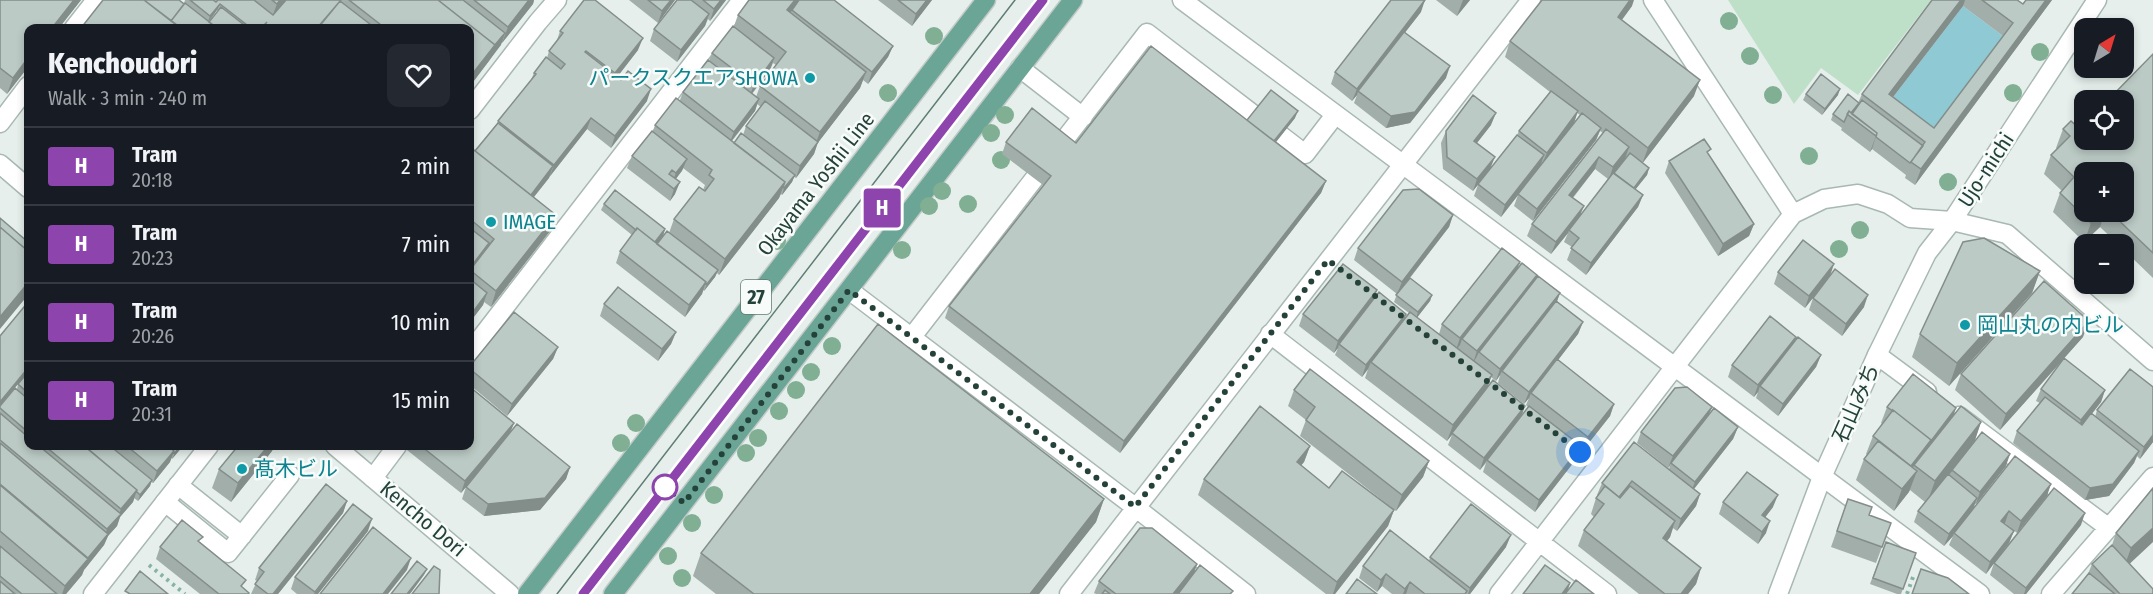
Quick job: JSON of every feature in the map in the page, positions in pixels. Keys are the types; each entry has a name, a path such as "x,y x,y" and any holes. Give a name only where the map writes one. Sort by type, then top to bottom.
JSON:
{"main road":[{"name":"Okayama Yoshii Line","path":"527,594 986,0"},
{"path":"613,594 1073,0"}],"street":[{"path":"77,24 96,0"},
{"path":"474,105 557,0"},
{"path":"474,347 742,0"},
{"path":"1182,0 1673,368 1980,594"},
{"path":"1069,594 1531,0"},
{"path":"1653,0 1793,213"},
{"name":"Ujo-michi","path":"2097,0 1952,221 2007,234 2153,361"},
{"path":"911,338 1147,33 1305,154 1335,115"},
{"path":"1020,68 1083,117"},
{"path":"0,123 24,91"},
{"path":"0,164 24,185"},
{"path":"1499,594 1793,213 1824,199 1858,194 1888,204 1910,219 1952,221"},
{"name":"石山みち","path":"1778,594 1822,477 1877,355 1927,253 1952,221"},
{"path":"849,290 1246,594"},
{"path":"1270,334 1607,594"},
{"path":"1877,355 2109,528"},
{"path":"93,594 206,450"},
{"name":"Kencho Dori","path":"340,450 510,594"},
{"path":"373,478 395,450"},
{"path":"165,502 228,553 290,475"},
{"path":"2051,594 2153,477"},
{"path":"178,485 242,536"}],"path":[{"path":"141,559 185,594"}],"green space":[{"path":"1728,0 1931,0 1858,95 1821,68 1794,104"}],"water":[{"path":"1963,6 2007,39 1929,144 1883,110"}],"building":[{"path":"0,0 74,0 55,24 24,24 24,63 13,78 0,68"},
{"path":"103,0 144,0 176,24 84,24"},
{"path":"144,0 179,0 184,4 171,21"},
{"path":"190,0 216,2 218,0 254,0 273,15 286,0 341,0 320,24 265,24 267,22 265,24 246,24 220,4 210,16"},
{"path":"349,0 438,0 468,24 380,24"},
{"path":"438,0 463,0 505,33 495,45 474,28 474,24 468,24"},
{"path":"474,0 529,0 508,27"},
{"path":"584,0 595,0 643,38 615,73 585,52 621,80 628,71 651,89 615,136 591,118 554,165 498,121 536,74 534,73 546,57 561,69 565,64 549,51 563,33 560,31"},
{"path":"648,0 671,0 662,11"},
{"path":"677,0 691,0 709,14 681,50 654,29"},
{"path":"703,0 721,0 714,9"},
{"name":"パークスクエアSHOWA","path":"749,0 795,0 787,10 866,72 820,132 760,86 786,52 738,15"},
{"path":"799,0 834,0 893,46 872,72 792,10"},
{"path":"898,0 927,0 916,14"},
{"path":"1391,0 1425,0 1357,89 1335,72"},
{"path":"1542,0 1630,0 1618,17 1700,80 1648,148 1510,41"},
{"path":"1932,0 1961,0 1889,94 1934,128 2013,23 1982,0 2017,0 2023,4 2026,0 2046,0 1921,169 1911,162 1925,142 1862,94"},
{"path":"340,1 370,24 321,24"},
{"path":"185,3 212,24 175,24 171,21"},
{"path":"221,7 243,24 212,24 209,22"},
{"path":"733,26 774,58 754,85 712,53"},
{"path":"474,28 495,45 474,72"},
{"path":"1404,32 1450,66 1415,112 1391,116 1358,91"},
{"path":"1151,46 1326,181 1124,441 949,306 1051,176 1006,142 1032,108 1076,143"},
{"path":"2153,54 2153,253 2120,222 2134,222 2134,162 2074,162 2074,177 2051,155 2070,136 2063,129 2071,121 2074,124 2074,150 2134,150 2134,90 2118,90 2130,78 2134,78 2134,73"},
{"path":"708,60 759,99 734,132 683,92"},
{"path":"1821,74 1840,89 1825,109 1806,94"},
{"path":"1271,90 1298,111 1274,141 1247,120"},
{"path":"1551,91 1578,111 1547,153 1519,131"},
{"path":"1848,94 1859,103 1851,113 1849,111 1844,122 1833,114"},
{"path":"1473,95 1496,113 1474,141 1495,157 1477,179 1447,157 1446,131"},
{"path":"676,98 785,182 725,259 674,219 699,187 705,191 714,179 709,175 712,170 655,125"},
{"path":"1862,100 1923,146 1910,163 1876,137 1877,133 1852,114"},
{"path":"765,101 818,142 800,166 746,126"},
{"path":"1849,111 1877,133 1876,136 1847,114"},
{"path":"1582,113 1601,128 1537,209 1518,194"},
{"path":"498,123 553,166 531,195 475,151"},
{"path":"1606,129 1629,147 1613,167 1599,157 1569,195 1584,206 1556,242 1532,224"},
{"path":"652,131 687,159 676,173 672,170 669,174 680,182 674,189 632,156"},
{"path":"741,133 795,175 784,188 785,182 734,143"},
{"path":"1517,135 1544,155 1505,205 1478,184"},
{"path":"1704,139 1711,149 1707,152 1754,224 1723,244 1669,161"},
{"path":"474,150 556,215 496,291 474,273 474,265 494,239 474,222"},
{"path":"1630,153 1649,168 1634,188 1614,173"},
{"path":"1613,173 1643,195 1591,263 1571,248 1579,238 1569,230"},
{"path":"2074,177 2074,207 2060,193"},
{"path":"1419,189 1453,215 1402,282 1358,248 1403,190"},
{"path":"615,190 665,229 655,242 604,204"},
{"path":"0,218 24,239 24,248 0,227"},
{"path":"0,227 24,248 24,288 0,317"},
{"path":"637,228 706,282 689,305 620,251"},
{"path":"474,231 489,243 474,263"},
{"path":"667,231 718,270 707,284 657,244"},
{"name":"岡山丸の内ビル","path":"1984,238 2040,271 1957,363 1920,334 1963,242"},
{"path":"1803,240 1834,264 1809,296 1778,272"},
{"path":"1502,248 1520,262 1460,338 1442,324"},
{"path":"1522,263 1537,275 1477,351 1462,339"},
{"path":"1343,264 1377,290 1338,341 1303,314"},
{"path":"1835,269 1868,295 1846,324 1813,298"},
{"path":"1538,276 1560,293 1500,369 1479,352"},
{"path":"1410,278 1432,295 1418,312 1396,295"},
{"path":"2044,281 2089,321 2006,414 1961,374"},
{"path":"474,282 487,293 474,311"},
{"path":"618,287 676,332 662,349 604,304"},
{"path":"1379,292 1406,314 1366,365 1339,344"},
{"path":"1556,301 1583,322 1529,392 1502,371"},
{"path":"24,307 24,373 0,402 0,336"},
{"path":"514,312 558,347 512,404 474,372 474,361"},
{"path":"1410,312 1492,375 1453,425 1371,362"},
{"path":"1770,316 1796,337 1758,385 1732,365"},
{"path":"878,324 1104,499 1030,594 754,594 701,553"},
{"path":"1798,337 1821,355 1783,404 1760,386"},
{"path":"2064,358 2105,390 2081,420 2041,389"},
{"path":"1557,359 1614,404 1588,437 1531,393"},
{"path":"1310,369 1429,461 1402,495 1306,420 1315,407 1294,390"},
{"path":"2130,369 2153,387 2153,435 2144,447 2097,410"},
{"path":"1913,374 1956,408 1931,441 1887,407"},
{"path":"24,377 24,389 18,384"},
{"path":"1493,380 1525,406 1484,458 1452,433"},
{"path":"1687,387 1712,407 1673,456 1641,432 1675,388"},
{"path":"15,388 24,396 24,429 0,408"},
{"path":"474,390 514,423 465,481 426,450 474,450"},
{"path":"2045,397 2082,425 2091,413 2139,451 2113,484 2090,488 2017,431"},
{"path":"1260,406 1310,446 1297,462 1329,488 1342,471 1394,510 1337,582 1204,479"},
{"path":"1529,406 1581,446 1539,500 1487,460"},
{"path":"1961,406 1981,422 1935,481 1914,465"},
{"path":"1714,408 1738,427 1695,482 1671,463"},
{"path":"1893,410 1931,440 1911,466 1873,436"},
{"path":"0,413 24,434 24,450 44,450 121,514 107,529 0,440"},
{"path":"517,424 570,467 545,498 488,504 466,487"},
{"path":"1982,432 2010,454 1980,492 1952,470"},
{"path":"1878,441 1917,471 1902,489 1864,459"},
{"path":"1634,442 1700,494 1681,519 1632,481 1619,497 1602,483"},
{"path":"0,443 108,534 88,558 0,484"},
{"path":"50,450 89,450 137,490 121,509"},
{"path":"89,450 115,450 152,480 140,495"},
{"path":"132,450 174,451 157,471"},
{"path":"235,450 265,450 238,483 219,469"},
{"path":"2015,456 2051,484 2021,521 2009,511 2001,521 2014,531 1990,562 1954,533"},
{"path":"1747,472 1778,495 1762,515 1770,521 1762,532 1723,502"},
{"path":"1948,474 1977,498 1949,534 1918,511"},
{"path":"326,484 347,501 273,594 268,594 255,584 264,572 259,568"},
{"path":"0,485 88,559 65,586 0,531"},
{"path":"1605,486 1620,498 1630,486 1675,521 1663,538 1701,568 1681,594 1665,594 1584,530 1604,504 1596,498"},
{"path":"2054,488 2085,513 2026,588 1994,563"},
{"path":"2153,488 2153,528 2131,548 2116,533"},
{"path":"1848,499 1872,507 1869,515 1891,523 1882,547 1837,531"},
{"path":"353,504 372,519 315,592 295,577"},
{"path":"1471,504 1511,535 1470,588 1430,557"},
{"path":"182,520 203,537 198,541 246,580 241,586 248,594 219,594 160,547"},
{"path":"373,527 411,558 383,594 320,594"},
{"path":"1140,528 1152,528 1197,564 1173,594 1116,594 1099,581"},
{"path":"1390,530 1467,591 1465,594 1425,594 1410,582 1405,589 1386,574 1381,580 1363,566"},
{"path":"1886,542 1916,553 1903,589 1873,578"},
{"path":"2112,545 2153,589 2153,594 2120,594 2092,564"},
{"path":"0,546 57,594 22,594 0,576"},
{"path":"417,561 427,569 407,594 391,594"},
{"path":"1200,565 1233,591 1230,594 1178,594"},
{"path":"1545,565 1570,583 1562,594 1523,594"},
{"path":"434,566 440,570 439,594 412,594"},
{"path":"1921,569 1948,578 1969,594 1912,594"},
{"path":"140,571 168,594 130,594 125,591"},
{"path":"2089,573 2115,594 2072,594"},
{"path":"1357,579 1377,594 1346,594"},
{"path":"1576,580 1594,594 1565,594"},
{"path":"0,581 15,594 0,594"}],"tram line":[{"path":"557,594 1015,0"},
{"path":"583,594 1043,0"},
{"name":"H","path":"583,594 1043,0"}],"place":[{"name":"パークスクエアSHOWA","path":"810,78"},
{"name":"IMAGE","path":"491,222"},
{"name":"岡山丸の内ビル","path":"1965,325"},
{"name":"髙木ビル","path":"242,469"}],"route":[{"path":"665,487 684,503 849,290 1135,507 1328,260 1580,452"}]}
